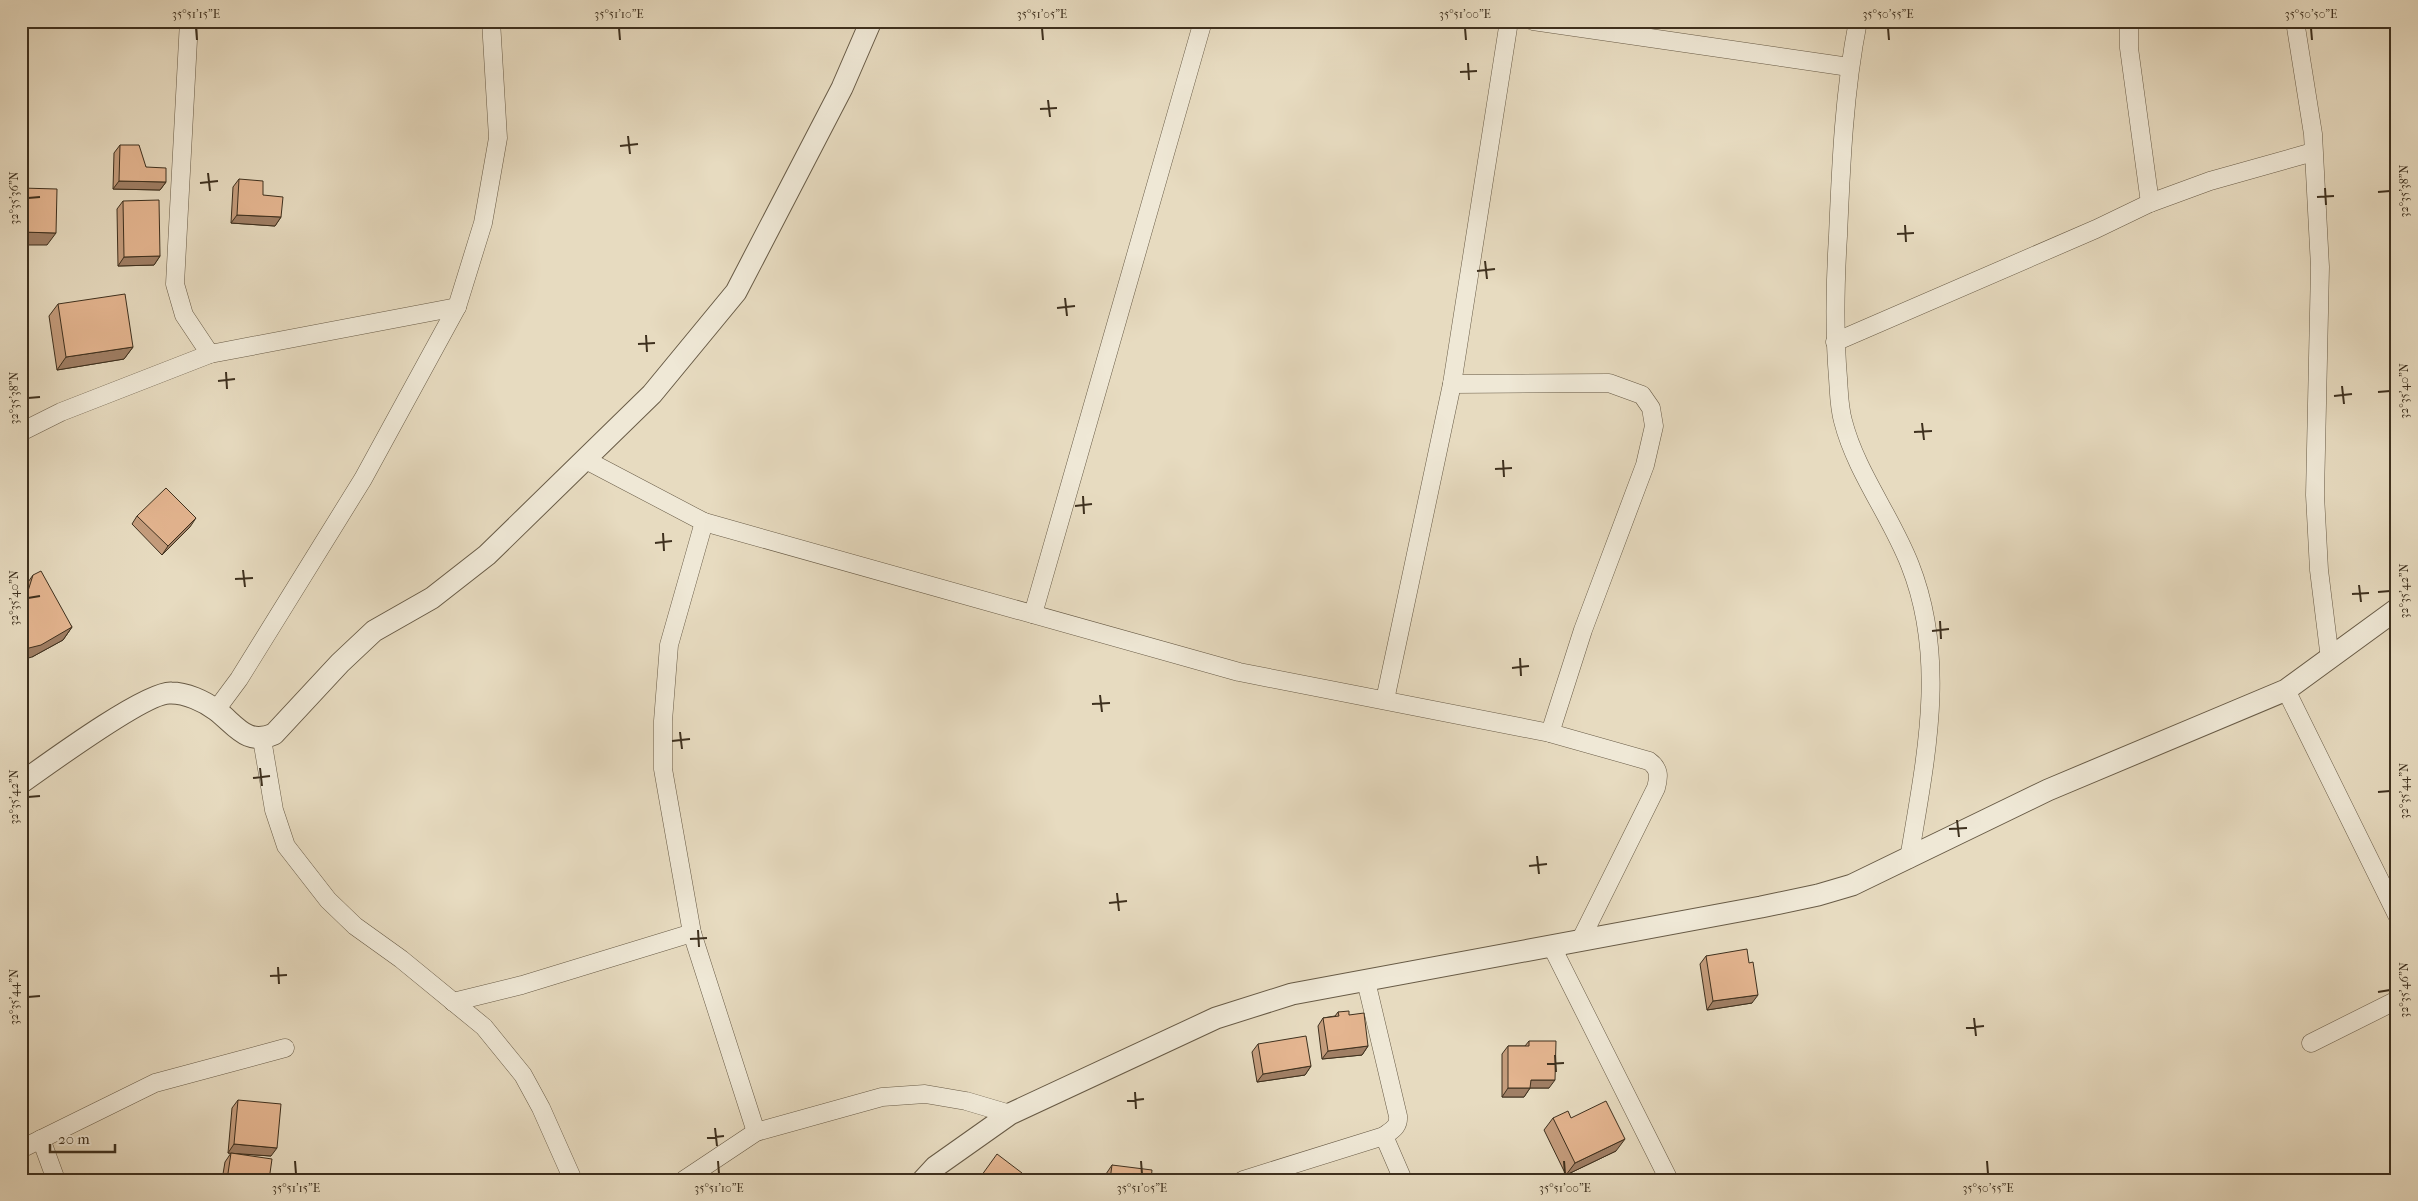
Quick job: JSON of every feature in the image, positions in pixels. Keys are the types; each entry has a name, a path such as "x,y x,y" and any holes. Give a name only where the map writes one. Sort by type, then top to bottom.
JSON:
{"street":[{"path":"189,21 175,284 184,315 210,354"},
{"path":"216,710 239,679 363,480 457,307 468,264 482,223 498,138 491,21"},
{"path":"21,783 142,702 169,692 192,697 216,710 236,729 249,736 262,739 274,734 285,725 304,700 374,631 418,606 459,578 487,555 652,394 736,292 842,88 871,21"},
{"path":"1033,614 1204,21"},
{"path":"1385,700 1452,384 1509,21"},
{"path":"1533,21 1849,67"},
{"path":"1858,21 1849,67 1841,172 1834,342 1843,421 1855,452 1910,563 1928,624 1931,647 1926,753 1909,859"},
{"path":"2129,21 2129,48 2150,203"},
{"path":"2295,21 2314,152 2320,267 2315,496 2319,570 2330,659"},
{"path":"1834,342 2096,229 2150,203 2210,181 2314,152"},
{"path":"21,432 61,412 210,354 457,307"},
{"path":"1452,384 1610,383 1642,395 1651,408 1654,426 1645,464 1583,630 1550,733"},
{"path":"586,460 704,522 1239,672 1550,733 1642,758 1655,766 1658,771 1656,788 1580,941"},
{"path":"704,522 669,645 663,721 663,769 692,933 756,1132"},
{"path":"923,1180 935,1167 1010,1114 1216,1018 1292,994 1552,947 1818,895 1852,885 2048,790 2286,690 2397,609"},
{"path":"2286,690 2397,915"},
{"path":"262,739 274,810 286,846 328,900 354,926 401,959 484,1027 523,1075 541,1108 574,1180"},
{"path":"454,1002 522,985 692,933"},
{"path":"1552,947 1669,1180"},
{"path":"1243,1180 1285,1173 1384,1136 1395,1128 1398,1116 1366,981"},
{"path":"2311,1043 2397,1000"},
{"path":"21,1150 156,1083 284,1048"},
{"path":"684,1180 756,1132 882,1097 925,1094 966,1101 1010,1114"},
{"path":"1384,1136 1403,1180"},
{"path":"41,1139 56,1180"}],"building":[{"path":"120,145 139,145 146,167 166,168 166,182 119,181"},
{"path":"239,179 263,181 263,195 283,197 281,217 237,215"},
{"path":"21,188 57,189 56,233 21,232"},
{"path":"159,200 160,256 124,257 123,201"},
{"path":"125,294 133,347 66,357 58,304"},
{"path":"166,488 196,518 168,546 137,516"},
{"path":"41,571 72,627 41,645 21,650 21,595 28,591 33,575"},
{"path":"1747,949 1749,963 1753,962 1758,995 1713,1001 1706,956"},
{"path":"1349,1011 1349,1015 1364,1013 1368,1046 1328,1051 1323,1018 1339,1016 1338,1012"},
{"path":"1306,1036 1311,1066 1263,1074 1258,1044"},
{"path":"1529,1041 1556,1041 1555,1080 1531,1080 1530,1088 1508,1088 1508,1046 1529,1046"},
{"path":"238,1100 281,1104 277,1148 234,1144"},
{"path":"1606,1101 1625,1139 1575,1163 1553,1118 1568,1111 1571,1118"},
{"path":"231,1153 272,1159 269,1180 227,1180"},
{"path":"997,1154 1022,1173 1017,1180 979,1179"},
{"path":"1112,1165 1152,1170 1151,1180 1110,1180"}]}
